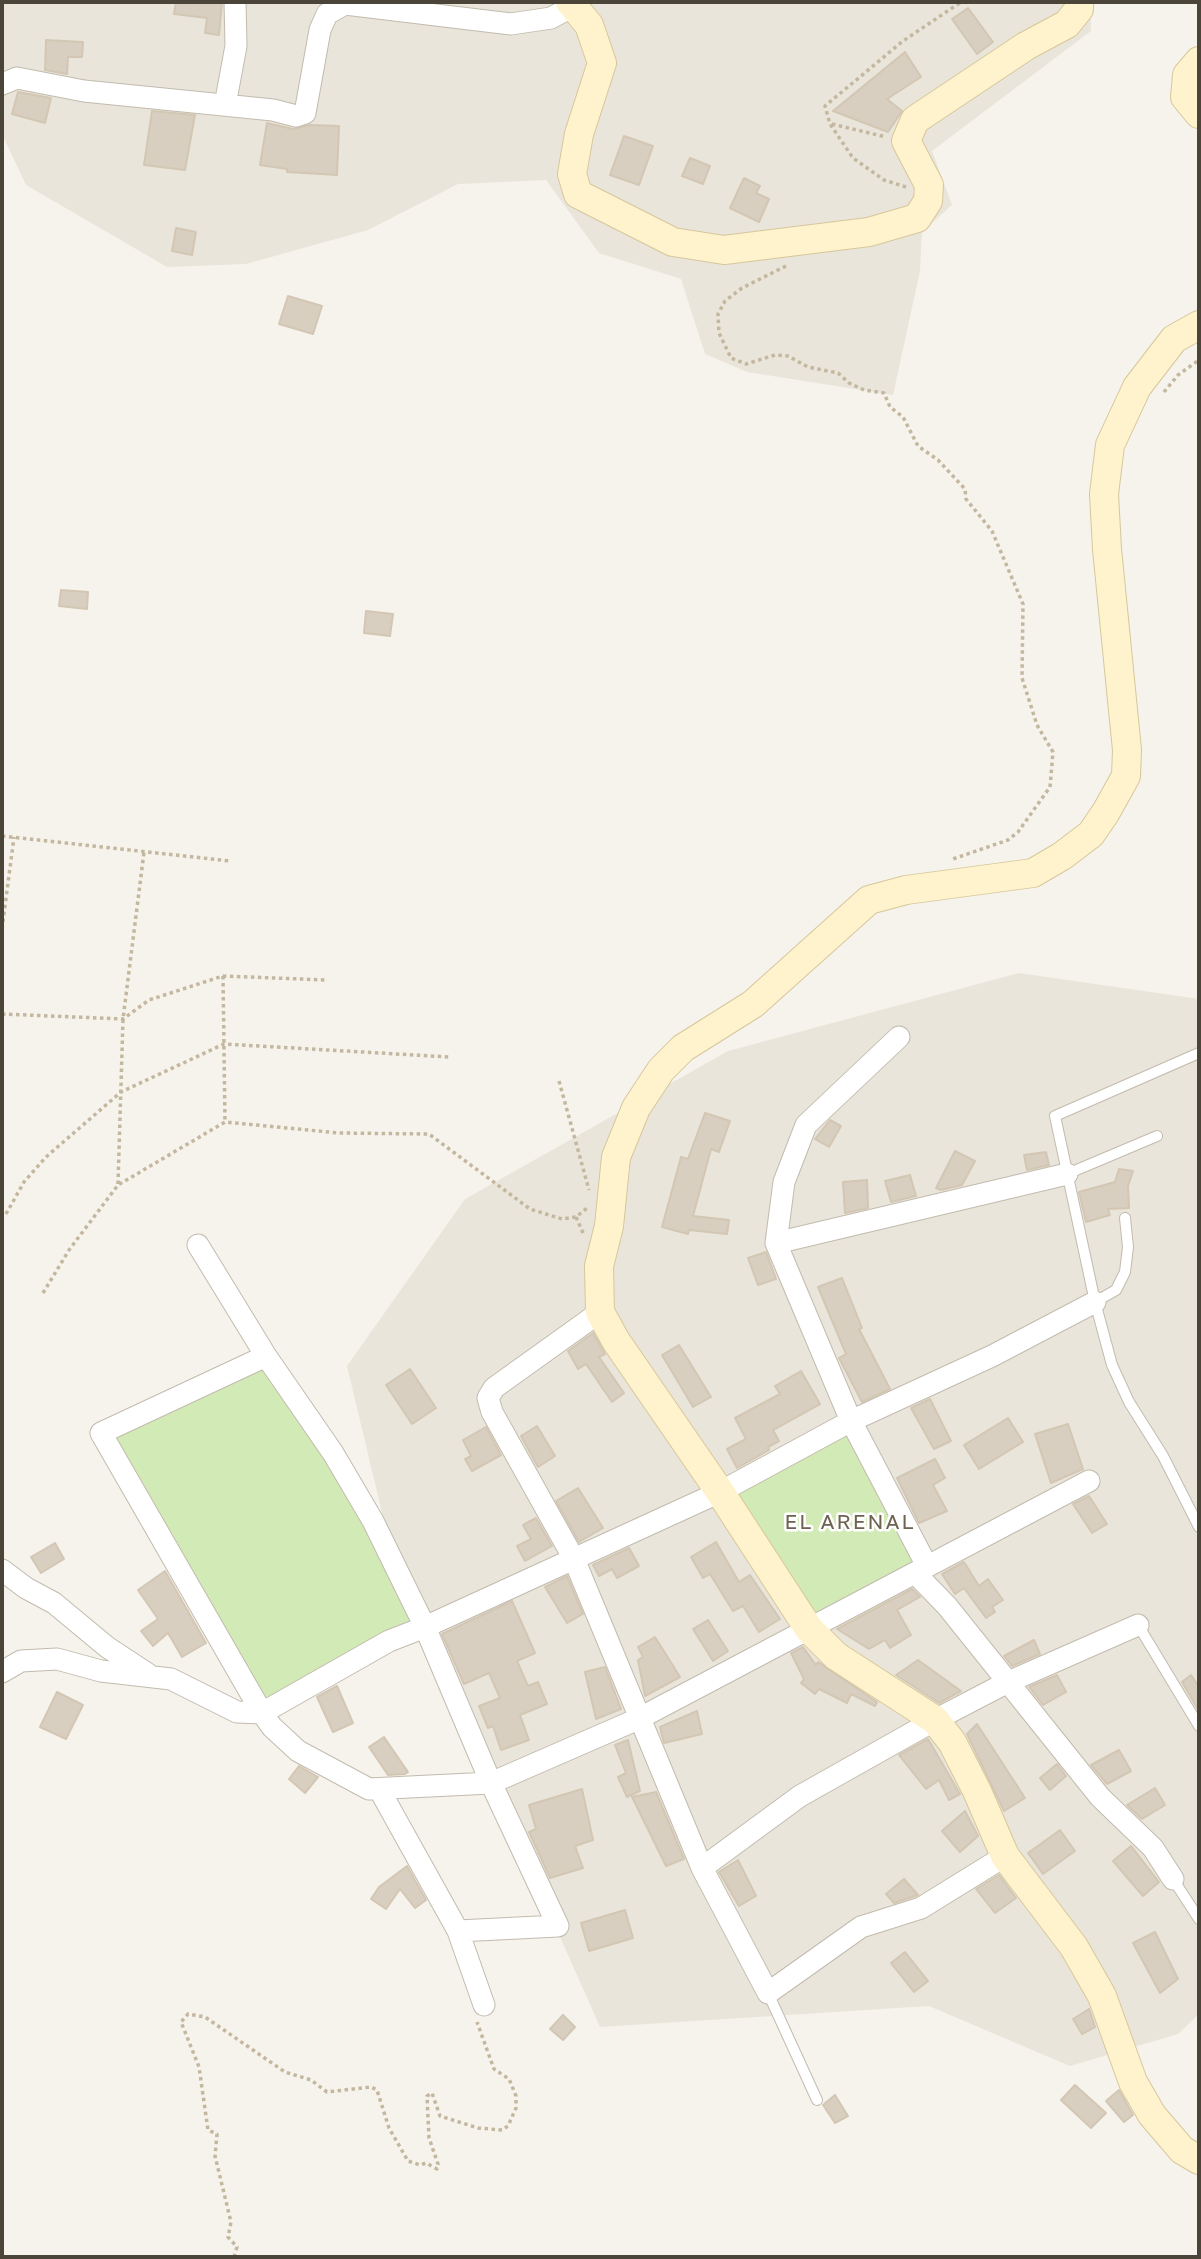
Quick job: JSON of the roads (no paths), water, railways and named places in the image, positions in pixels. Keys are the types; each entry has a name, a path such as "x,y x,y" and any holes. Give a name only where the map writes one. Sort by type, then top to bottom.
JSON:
{"street":[{"path":"225,105 236,46 235,2"},
{"path":"2,84 17,78 83,91 273,110 296,116 305,113 320,30 327,14 345,4 378,4 511,24 551,18 572,4 589,25 602,63 579,134 572,174 578,194 673,242 724,250 869,232 917,218 928,201 929,185 906,141 915,120 1026,46 1067,24 1079,9 1079,2"},
{"path":"1199,61 1187,75 1185,97 1199,114"},
{"path":"1199,325 1174,339 1137,387 1110,445 1104,494 1107,549 1127,750 1126,776 1106,812 1091,834 1034,873 906,890 869,900 753,1004 675,1055 661,1070 636,1108 617,1157 609,1226 598,1266 600,1312 616,1341 720,1492 809,1629 836,1656 935,1720 952,1742 977,1791 1004,1856 1073,1947 1102,1996 1133,2082 1152,2115 1182,2150 1199,2160"},
{"path":"899,1037 806,1125 783,1182 775,1243 851,1421 921,1569 1006,1683 1100,1797 1153,1848 1173,1879"},
{"path":"775,1243 1067,1174"},
{"path":"198,1245 266,1356 333,1453 360,1498 425,1627 491,1783 558,1926 458,1931"},
{"path":"2,1672 21,1661 57,1660 101,1671 171,1679 237,1712 262,1713 389,1641 720,1492 851,1421 992,1356 1095,1303"},
{"path":"600,1312 494,1388 488,1398 492,1412 574,1559 638,1719 702,1868 768,1993 861,1927 921,1908 1004,1856"},
{"path":"266,1356 101,1433 272,1727 298,1751 369,1789 491,1783 638,1719 1089,1481"},
{"path":"2,1570 54,1603 107,1647 153,1677"},
{"path":"702,1868 800,1796 935,1720 1006,1683 1138,1625"},
{"path":"379,1788 458,1931 484,2005"}],"lane":[{"path":"1199,1052 1055,1116 1095,1303 1112,1365 1129,1402 1163,1456 1199,1527"},
{"path":"1067,1174 1157,1136"},
{"path":"1095,1303 1116,1290 1125,1272 1128,1247 1125,1218"},
{"path":"1138,1625 1199,1726"},
{"path":"1173,1879 1199,1919"},
{"path":"768,1993 817,2100"}],"district":[{"name":"EL ARENAL","path":"850,1522"}]}
